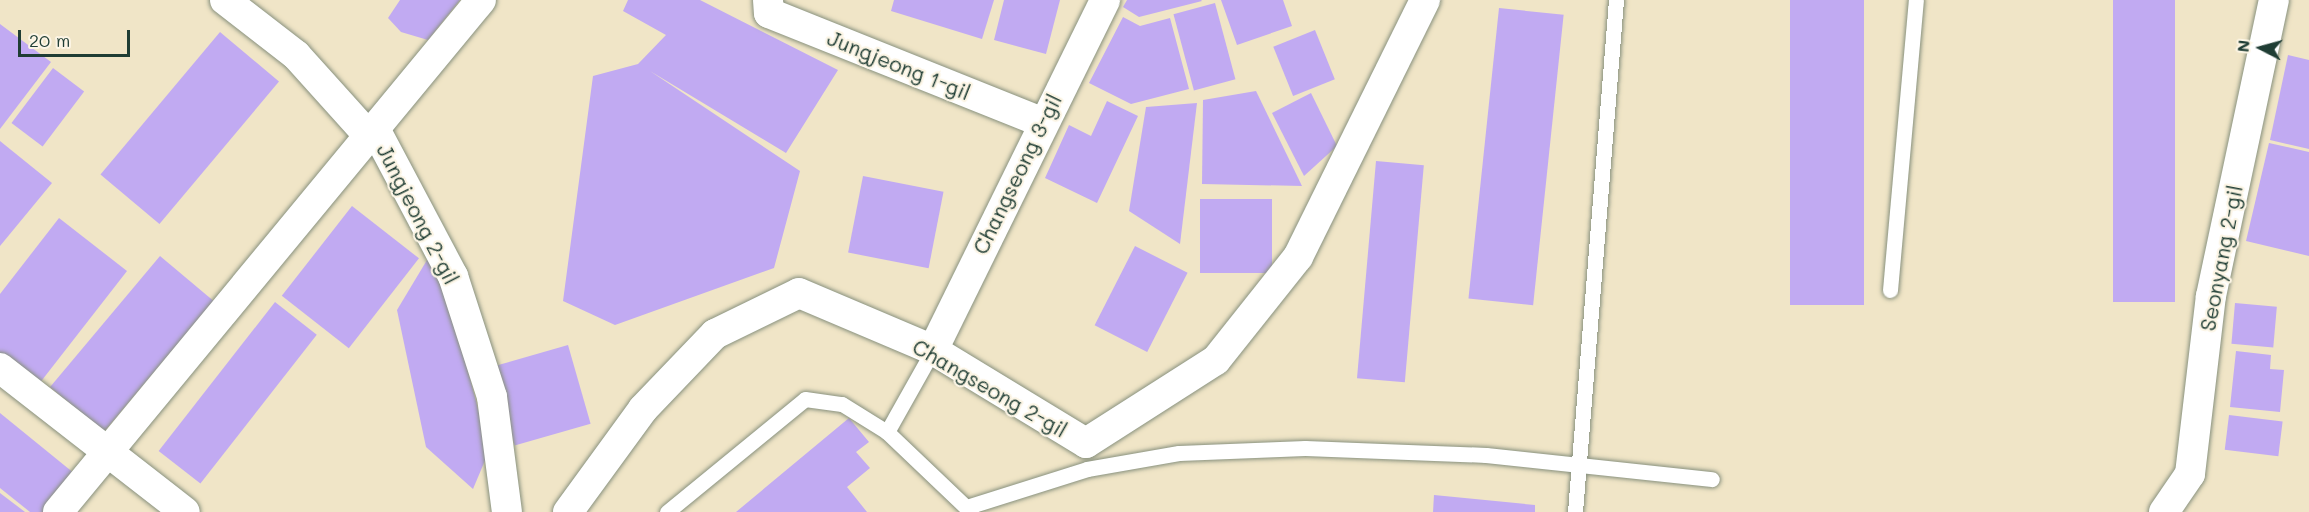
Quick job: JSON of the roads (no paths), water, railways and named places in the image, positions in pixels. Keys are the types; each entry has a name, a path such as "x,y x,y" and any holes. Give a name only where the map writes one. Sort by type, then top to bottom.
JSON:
{"street":[{"name":"Jungjeong 2-gil","path":"225,0 296,55 371,131 453,276 492,397 507,512"},
{"path":"57,512 102,452 481,0"},
{"name":"Jungjeong 1-gil","path":"768,0 769,13 1041,122"},
{"name":"Changseong 3-gil","path":"933,350 1041,122 1105,0"},
{"name":"Changseong 2-gil","path":"568,512 643,409 715,334 799,293 933,350 1086,443 1216,360 1298,256 1425,0"},
{"name":"Seonyang 2-gil","path":"2164,512 2190,474 2211,296 2274,0"},
{"path":"0,368 102,452 185,512"}],"lane":[{"path":"1575,512 1616,0"},
{"path":"1890,291 1916,0"},
{"path":"888,432 933,350"},
{"path":"667,512 804,399 842,404 888,432 970,509 1087,469 1179,453 1305,448 1579,464 1712,479"}]}
